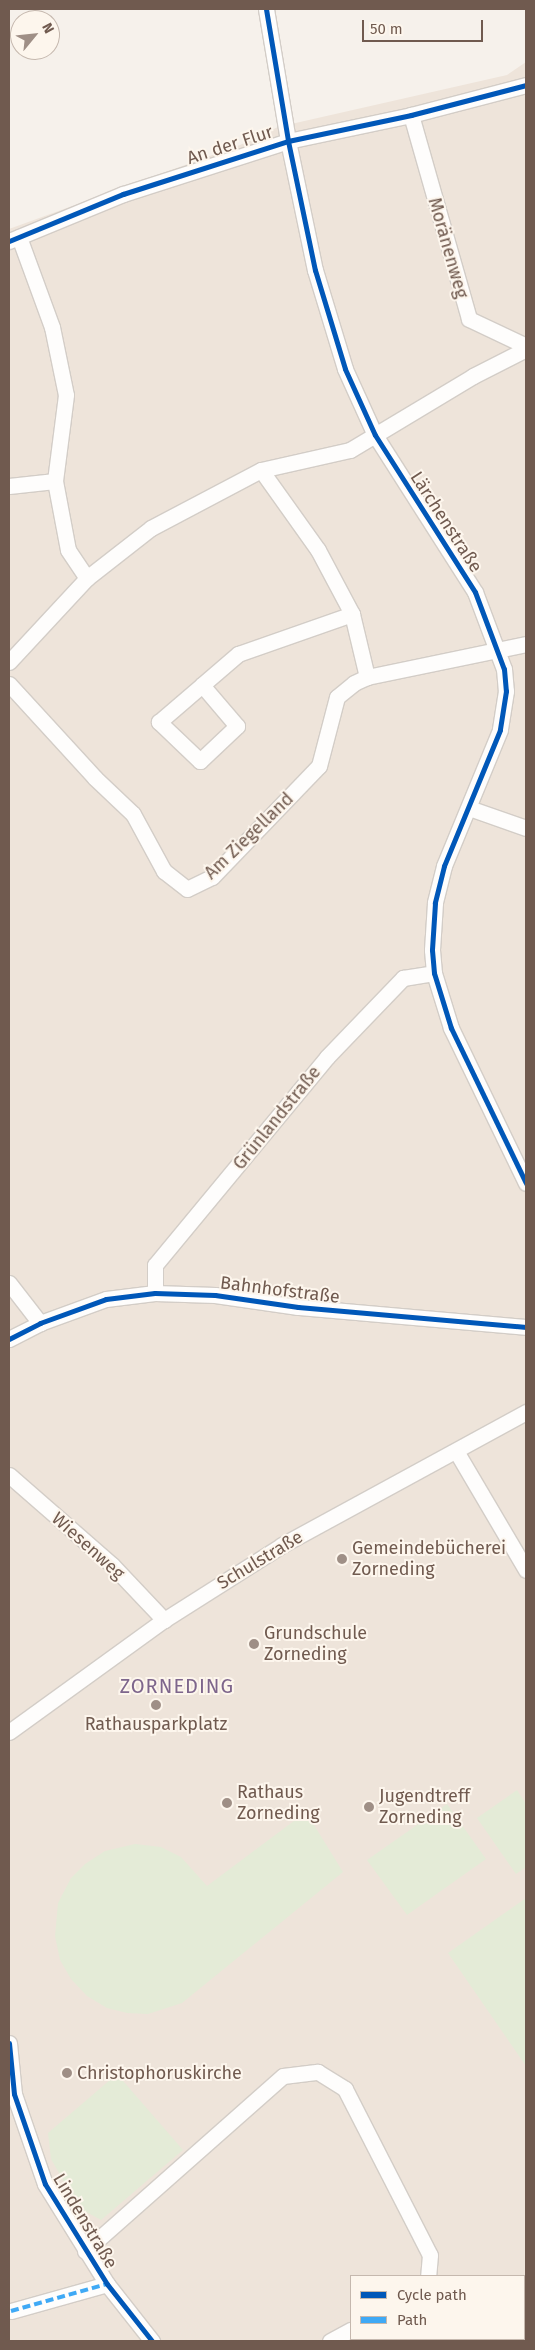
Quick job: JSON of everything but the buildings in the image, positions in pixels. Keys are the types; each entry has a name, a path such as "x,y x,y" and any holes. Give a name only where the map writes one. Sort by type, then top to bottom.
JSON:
{"street":[{"name":"Lärchenstraße","path":"266,9 288,141 330,325 345,370 375,435 463,572 499,651 504,669 504,711 494,748 450,848 440,878 433,922 434,973 451,1028 526,1183"},
{"name":"An der Flur","path":"14,239 123,194 288,141 411,115 526,85"},
{"name":"Moränenweg","path":"411,115 468,319 526,347"},
{"path":"14,239 52,328 66,395 55,482 68,550 87,578"},
{"path":"9,662 87,578 151,528 261,470 350,450 526,347"},
{"path":"261,470 318,550 352,614 367,677"},
{"path":"9,486 55,482"},
{"path":"202,685 237,726 200,761 159,722 238,654 352,614"},
{"name":"Am Ziegelland","path":"9,684 95,778 133,814 164,871 187,889 212,877 319,766 337,697 367,677 526,644"},
{"path":"469,808 526,828"},
{"name":"Grünlandstraße","path":"155,1293 155,1265 327,1057 403,978 434,973"},
{"path":"9,1283 40,1323"},
{"name":"Bahnhofstraße","path":"9,1339 40,1323 106,1299 155,1293 216,1295 298,1307 526,1327"},
{"name":"Schulstraße","path":"9,1732 164,1620 282,1545 526,1412"},
{"path":"456,1451 526,1570"},
{"name":"Wiesenweg","path":"9,1475 112,1565 164,1620"},
{"name":"Lindenstraße","path":"9,2043 14,2094 45,2184 107,2284 152,2341"},
{"name":"Lindenstraße","path":"86,2251 283,2076 318,2072 345,2089 430,2255 428,2275"},
{"name":"Lindenstraße","path":"11,2312 107,2284"},
{"path":"330,2341 350,2331"}],"shaded area":[{"path":"526,62 526,2341 9,2341 9,229 240,145 278,127 507,75"}],"green space":[{"path":"517,1790 526,1804 526,1867 516,1874 477,1818"},
{"path":"447,1804 486,1859 407,1915 367,1860"},
{"path":"306,1812 343,1872 182,2003 148,2014 127,2013 107,2008 87,1996 71,1979 60,1960 55,1936 58,1903 71,1878 85,1864 105,1851 135,1844 161,1847 181,1857 207,1886"},
{"path":"526,1898 526,2066 448,1953"},
{"path":"117,2074 183,2150 101,2220 79,2208 51,2159 48,2133"}],"marked path":[{"path":"11,2311 107,2284"}],"cycle path":[{"path":"266,9 288,141 315,270 345,369 375,435 475,592 504,669 506,691 500,730 444,866 435,903 432,950 434,973 451,1028 526,1183"},
{"path":"9,241 123,194 288,141 411,115 526,85"},
{"path":"9,1339 40,1323 106,1299 155,1293 215,1295 298,1307 526,1327"},
{"path":"9,2043 14,2094 45,2184 107,2284 152,2341"}],"place":[{"name":"Gemeindebücherei Zorneding","path":"342,1559"},
{"name":"Grundschule Zorneding","path":"254,1644"},
{"name":"Rathausparkplatz","path":"156,1705"},
{"name":"Rathaus Zorneding","path":"227,1803"},
{"name":"Jugendtreff Zorneding","path":"369,1807"},
{"name":"Christophoruskirche","path":"67,2073"}],"district":[{"name":"ZORNEDING","path":"177,1686"}]}
